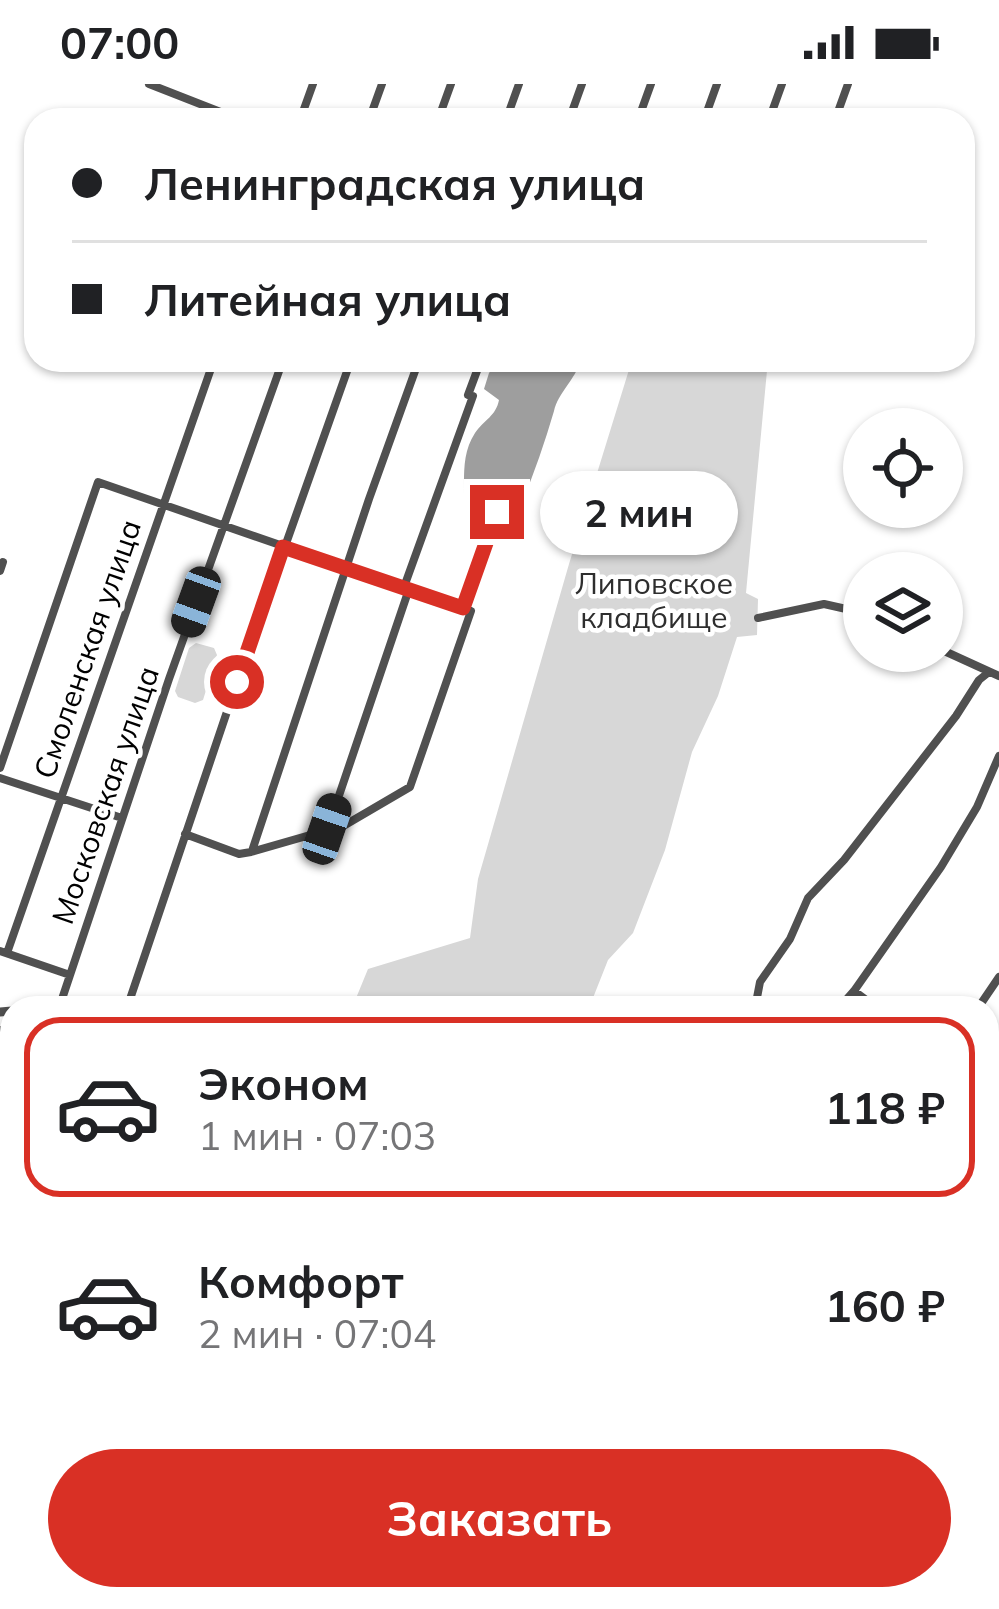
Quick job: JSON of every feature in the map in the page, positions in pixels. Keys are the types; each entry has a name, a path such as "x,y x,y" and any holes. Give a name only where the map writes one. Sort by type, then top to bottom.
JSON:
{"street":[{"path":"149,84 210,108"},
{"name":"Смоленская улица","path":"4,952 210,372"},
{"name":"Московская улица","path":"63,996 279,372"},
{"path":"131,996 347,372"},
{"path":"251,852 414,372"},
{"path":"327,829 478,372"},
{"path":"0,768 98,482 467,609"},
{"path":"185,834 239,854 251,852 345,825 410,787 497,512"},
{"path":"758,618 824,604 843,606"},
{"path":"963,660 994,674"},
{"path":"757,996 760,982 790,939 808,898 844,860 979,680 994,674"},
{"path":"850,996 941,867 977,807 999,756"},
{"path":"0,778 122,818"},
{"path":"4,952 70,975"},
{"path":"854,992 860,996"}],"green space":[{"name":"Липовское кладбище","path":"628,372 767,372 746,593 758,599 757,635 737,637 718,696 692,752 665,850 633,933 608,960 594,996 357,996 368,969 470,938 478,879"},
{"path":"196,643 214,648 217,655 203,700 195,703 178,697 175,691 189,648"}],"shaded area":[{"path":"576,372 556,404 522,503 505,508 486,505 464,493 471,440 499,400 484,389 489,373"}],"route":[{"path":"237,682 283,547 463,608 497,512"}]}
